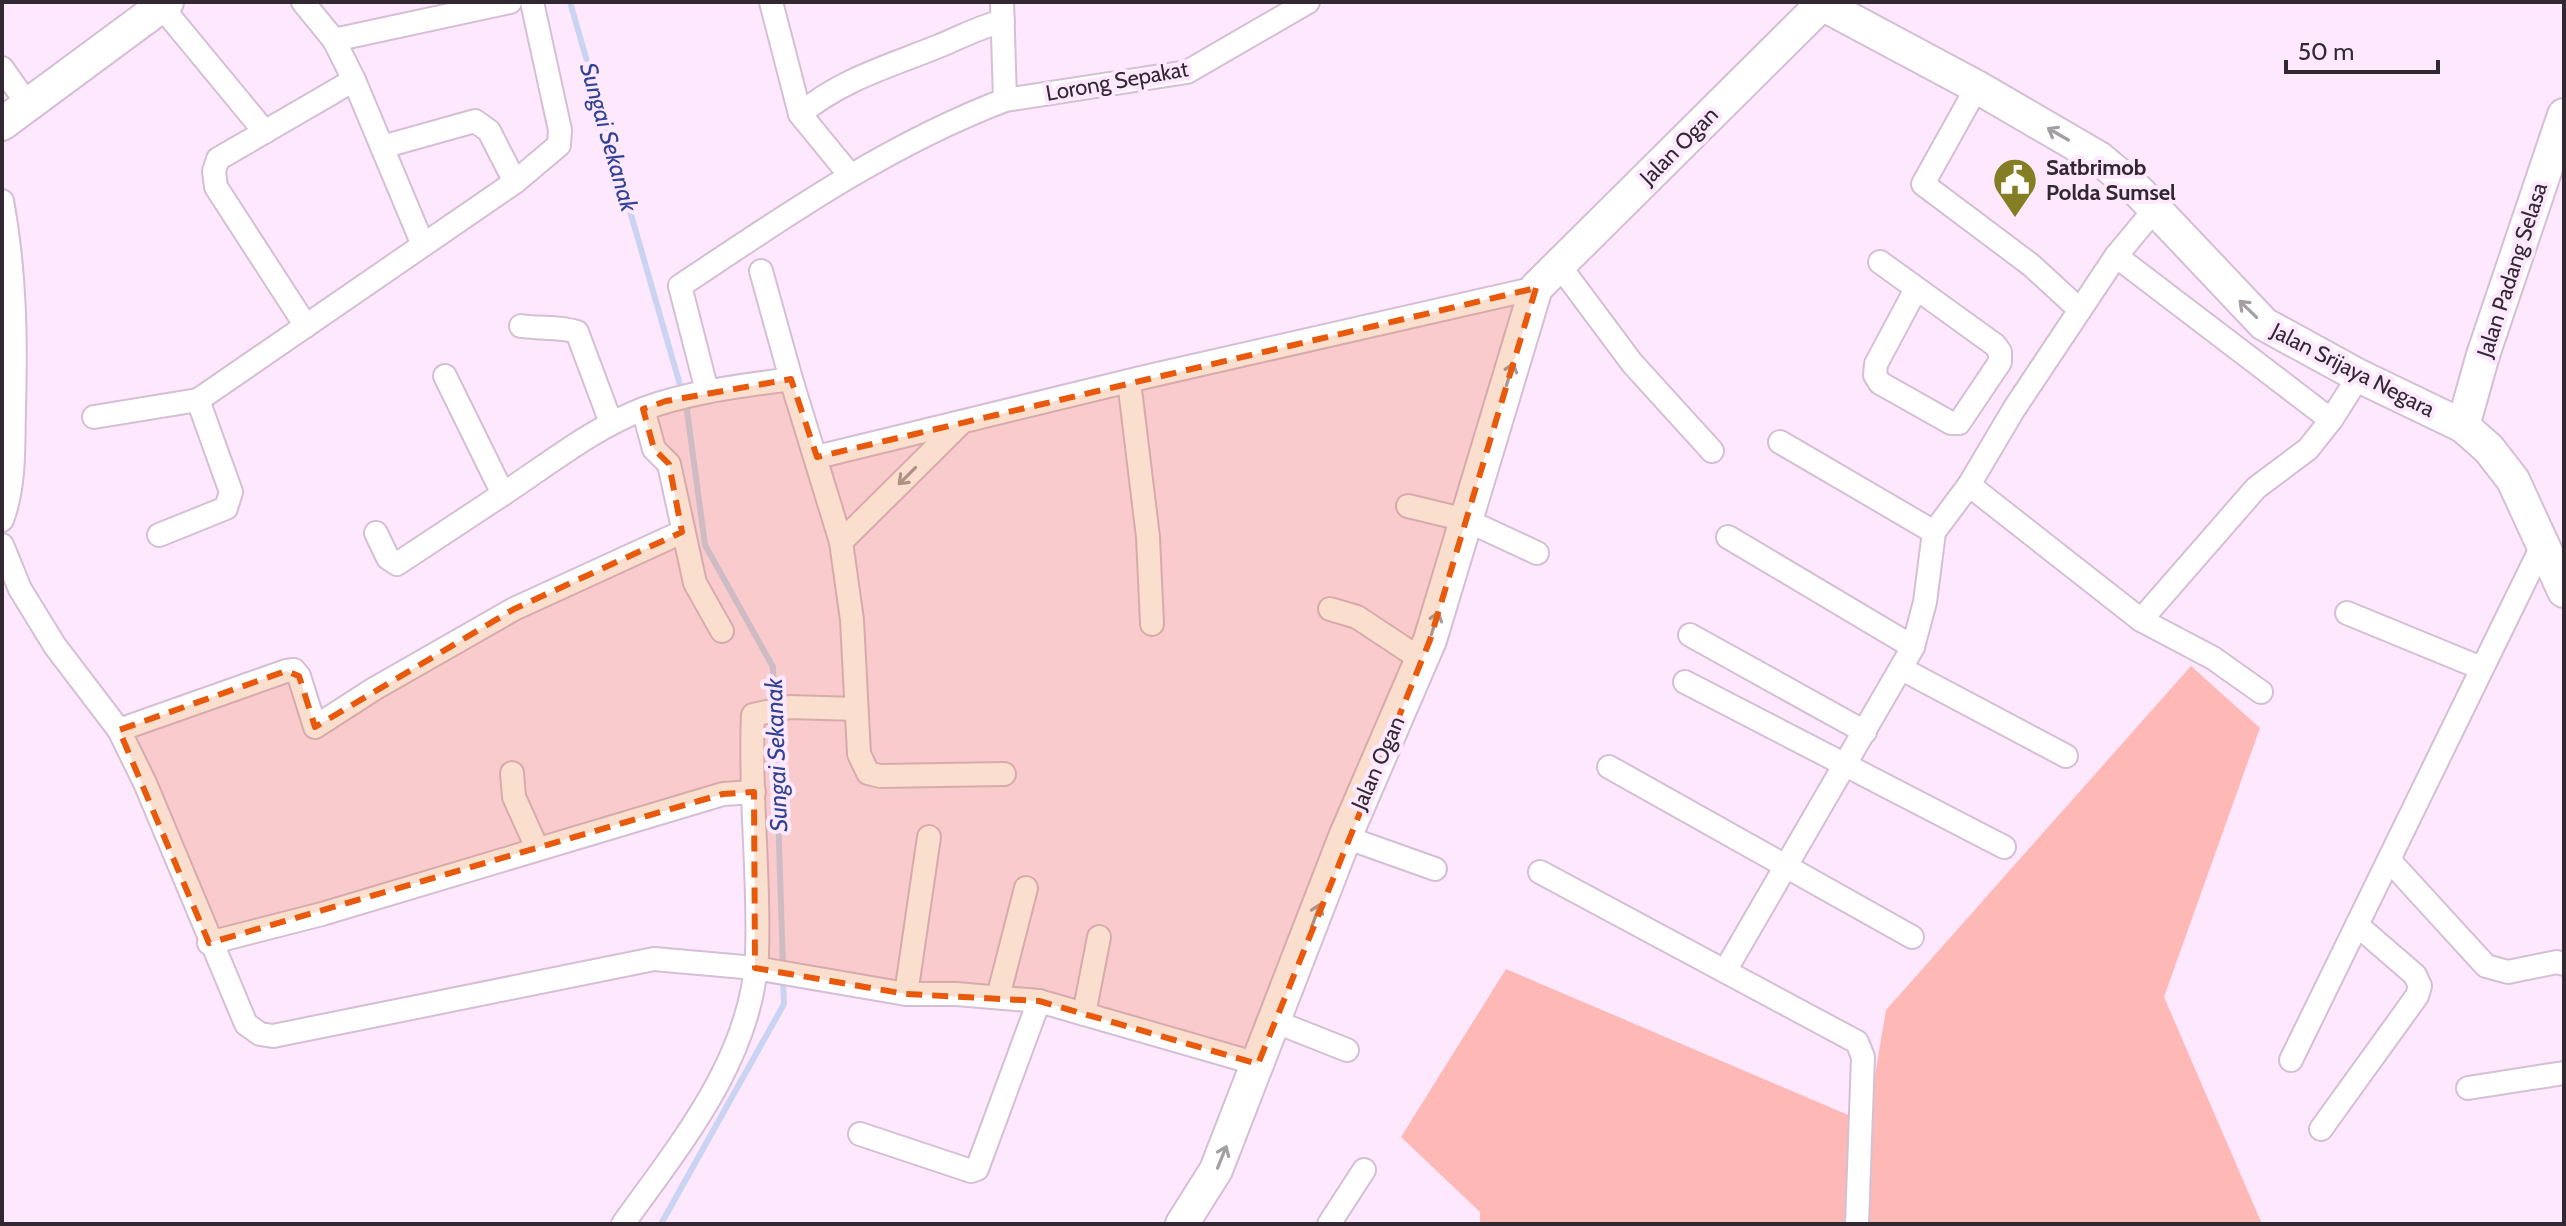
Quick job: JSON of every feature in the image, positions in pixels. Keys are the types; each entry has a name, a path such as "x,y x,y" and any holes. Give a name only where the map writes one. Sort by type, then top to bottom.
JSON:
{"main road":[{"name":"Jalan Srijaya Negara","path":"1820,3 1977,87 2099,158 2155,209 2264,324 2359,376 2463,426 2489,449 2513,480 2564,591"},
{"name":"Jalan Ogan","path":"1182,1224 1216,1170 1276,1022 1345,837 1422,660 1536,288 1820,3"},
{"path":"2,124 164,4"},
{"name":"Jalan Padang Selasa","path":"2463,426 2483,355 2564,115"}],"street":[{"path":"303,2 334,40 354,80 423,245"},
{"path":"334,40 510,2"},
{"path":"94,417 198,400 515,182 559,145 561,137 532,2"},
{"path":"771,2 800,114 849,174"},
{"name":"Lorong Sepakat","path":"701,392 680,286 849,174 948,121 1005,100 1187,72 1308,2"},
{"path":"164,4 265,132"},
{"path":"800,114 823,94 856,77 942,45 1003,11 1005,100"},
{"path":"3,74 29,106"},
{"path":"306,326 216,187 214,171 218,159 354,80"},
{"path":"1977,87 1923,184 2031,265 2080,310"},
{"path":"382,147 475,121 489,131 515,182"},
{"path":"2,201 11,249 15,367 13,477 2,520"},
{"path":"1725,971 1846,768 1913,647 1925,602 1934,532 1969,485 2014,409 2116,256 2155,209"},
{"path":"2116,256 2331,420"},
{"path":"1880,262 1916,289 2000,352 2000,362 1965,419 1951,423 1880,383 1875,375 1876,364 1916,289"},
{"path":"1559,265 1632,363 1712,451"},
{"path":"761,271 841,542 852,620 859,754 868,773 880,776 1004,774"},
{"path":"817,457 1129,381 1536,288"},
{"path":"521,326 549,330 565,328 577,332 611,423"},
{"path":"445,376 503,494"},
{"path":"2141,620 2256,488 2308,449 2359,376"},
{"path":"376,533 388,558 397,564 611,423 666,401 701,392 791,379"},
{"path":"1129,381 1148,537 1152,624"},
{"path":"1983,389 2014,409"},
{"path":"159,535 226,508 229,502 231,492 198,400"},
{"path":"643,409 654,449 669,464 695,583 722,631"},
{"path":"841,542 963,421"},
{"path":"1780,442 1934,532"},
{"path":"1969,485 2141,620 2213,658 2261,692"},
{"path":"1408,506 1466,520 1537,553"},
{"path":"119,730 294,670 299,676 315,727 514,609 682,532"},
{"path":"1728,537 1913,647"},
{"path":"2,545 20,589 55,646 119,730 145,783 209,943 246,1024 260,1034 273,1036 654,959 759,968 906,994 1039,1001 1258,1064"},
{"path":"2291,1060 2542,546"},
{"path":"1330,609 1357,617 1391,643 1422,660"},
{"path":"2347,613 2481,668"},
{"path":"1690,635 1865,732"},
{"path":"1902,669 2066,756"},
{"path":"1685,682 1846,768 2004,847"},
{"path":"623,1224 704,1111 743,1029 759,968 753,719 757,712 790,707 856,709"},
{"path":"1609,767 1912,937"},
{"path":"512,773 514,797 537,848"},
{"path":"209,943 322,914 723,794 754,792"},
{"path":"906,994 929,837"},
{"path":"1345,837 1435,869"},
{"path":"2389,860 2486,966 2508,972 2557,962 2564,964"},
{"path":"1540,872 1857,1042 1863,1057 1857,1224"},
{"path":"998,997 1026,888"},
{"path":"2321,1129 2417,996 2420,986 2415,975 2357,925"},
{"path":"1084,1014 1099,937"},
{"path":"860,1134 971,1171 977,1169 1039,1001"},
{"path":"1276,1022 1347,1050"},
{"path":"2468,1088 2564,1073"},
{"path":"1329,1224 1364,1170"}],"highlighted area":[{"path":"1536,288 1430,640 1258,1064 1039,1001 906,994 755,968 754,792 723,794 209,943 119,730 286,671 299,676 315,727 514,609 682,532 669,464 654,449 643,409 666,401 791,379 817,457"}],"shaded area":[{"path":"2191,666 2260,728 2164,997 2262,1224 1480,1224 1480,1212 1401,1137 1506,969 1867,1123 1886,1010"}],"waterway":[{"name":"Sungai Sekanak","path":"570,2 682,392"},
{"name":"Sungai Sekanak","path":"686,403 705,545 773,667 774,704"},
{"name":"Sungai Sekanak","path":"775,716 783,968"},
{"name":"Sungai Sekanak","path":"661,1224 784,1004 783,979"}],"place":[{"name":"Satbrimob Polda Sumsel","path":"2015,219"}]}
